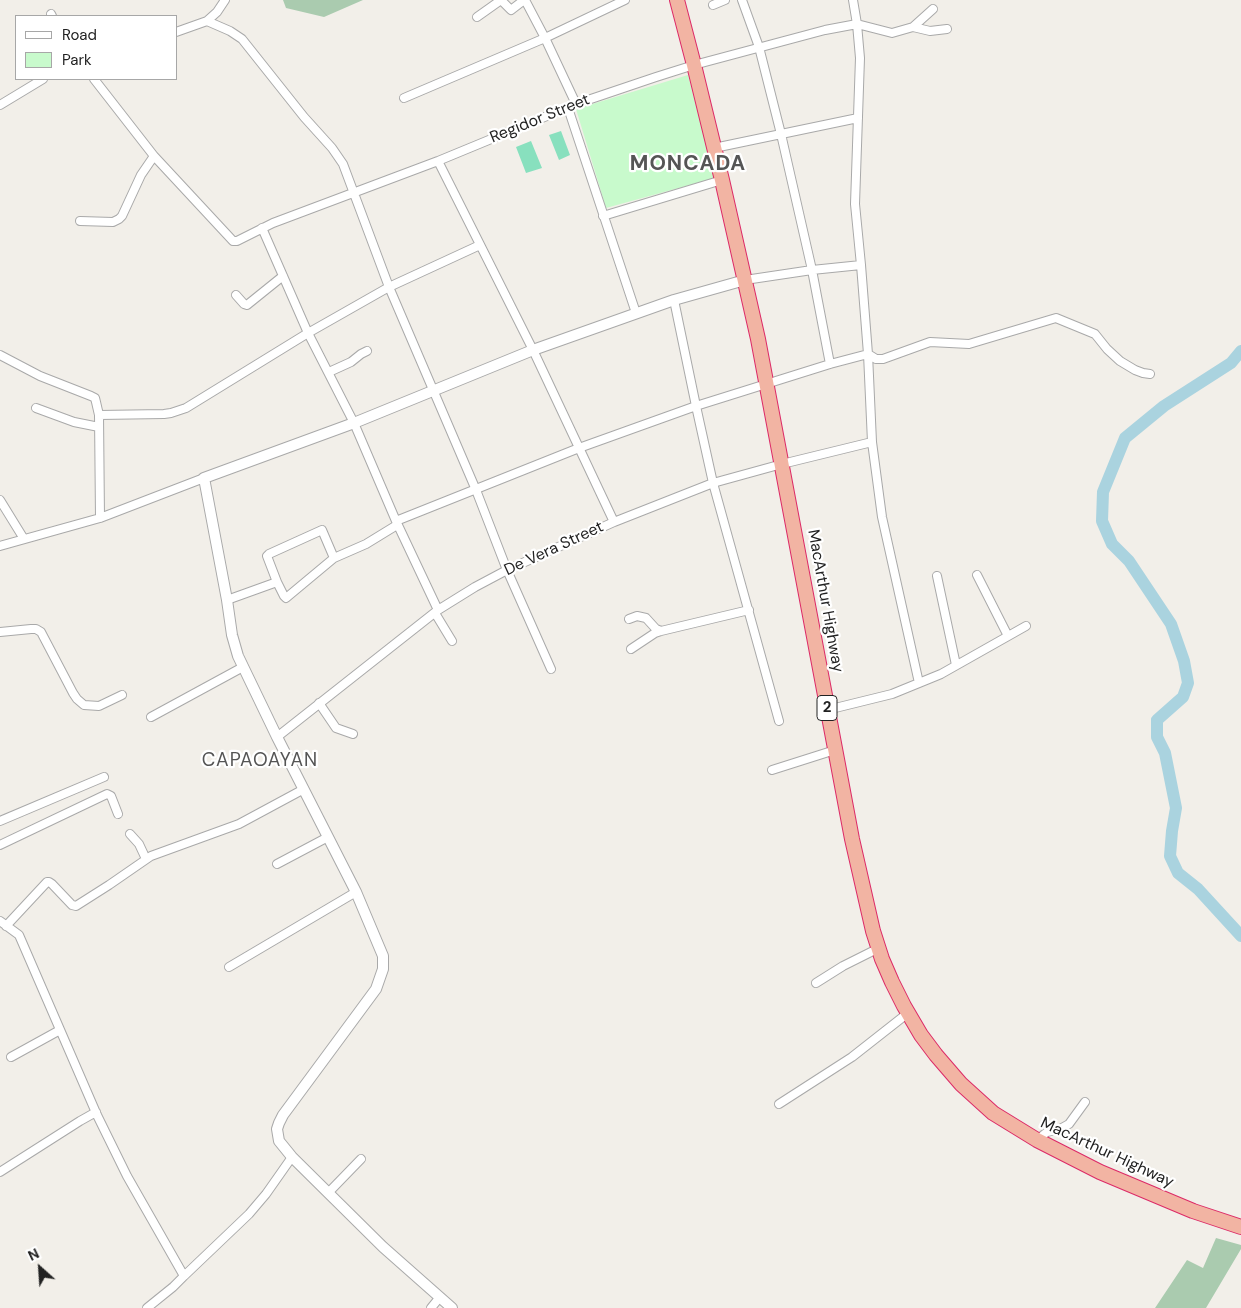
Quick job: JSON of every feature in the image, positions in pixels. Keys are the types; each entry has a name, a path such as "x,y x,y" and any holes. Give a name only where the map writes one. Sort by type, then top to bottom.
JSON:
{"highway":[{"name":"MacArthur Highway","path":"677,0 722,180 758,339 827,710 863,891 879,948 892,982 921,1035 936,1055 966,1090 994,1113 1037,1140 1100,1172 1193,1211 1241,1227"}],"street":[{"path":"178,31 207,21 217,12 224,0"},
{"path":"477,17 501,0 511,10 524,0 545,38 572,106 603,216 636,313"},
{"path":"404,98 545,38 615,2 625,0"},
{"path":"713,5 724,0"},
{"path":"742,0 759,47 781,134 812,270 830,364"},
{"path":"853,0 857,24 860,78 855,204 868,354 872,442 882,517 919,683"},
{"path":"857,24 892,33 913,27 933,9"},
{"path":"207,21 237,34 250,47 304,117 338,155 343,164 389,286 476,490 507,570 551,669"},
{"name":"Regidor Street","path":"154,156 233,241 236,241 262,228 438,161 572,106 656,76 759,47 857,24"},
{"path":"913,27 930,32 947,28"},
{"path":"0,93 3,103 41,80"},
{"path":"80,221 113,222 119,219 141,175 154,156 95,80"},
{"path":"714,148 858,118"},
{"path":"438,161 532,350 614,522"},
{"path":"603,216 722,180"},
{"path":"262,228 308,333 354,423 436,611 452,640"},
{"path":"99,416 164,414 186,408 389,286 480,245"},
{"path":"0,546 100,518 354,423 532,350 674,300 745,280 861,265"},
{"path":"236,295 244,304 247,304 283,276"},
{"path":"674,300 714,483 778,721"},
{"path":"334,558 322,530 267,556 277,582 286,598 334,558 366,544 396,523 579,448 696,406 868,354 876,359 883,359 930,342 969,344 1056,318 1095,334 1120,361 1143,374 1150,374"},
{"path":"329,372 351,362 367,351"},
{"path":"0,355 40,376 92,396 96,402 99,416 100,518"},
{"path":"36,408 74,422 99,427"},
{"name":"De Vera Street","path":"277,737 436,611 507,570 614,522 714,483 872,442"},
{"path":"204,478 232,635 243,668 356,892 384,960 376,989 283,1115 279,1123 278,1140 292,1157 383,1247 452,1308"},
{"path":"0,500 24,539"},
{"path":"977,575 1008,636"},
{"path":"937,576 956,665"},
{"path":"227,600 277,582"},
{"path":"631,649 661,631 749,610"},
{"path":"629,619 637,616 646,618 656,629 661,631"},
{"path":"827,710 892,694 941,674 1026,626"},
{"path":"0,632 31,629 41,632 77,700 84,705 99,706 122,695"},
{"path":"151,717 243,668"},
{"path":"319,703 336,728 353,734"},
{"path":"772,770 835,750"},
{"path":"0,821 104,777"},
{"path":"184,1276 127,1176 96,1112 19,935 3,923 47,882 52,884 72,905 76,906 109,886 146,859 239,824 304,789"},
{"path":"0,845 108,794 111,796 118,814"},
{"path":"130,834 139,844 146,859"},
{"path":"277,864 328,837"},
{"path":"229,967 356,892"},
{"path":"816,983 843,966 879,948"},
{"path":"779,1104 852,1057 908,1013"},
{"path":"10,1057 60,1030"},
{"path":"1037,1140 1047,1132 1069,1124 1084,1102"},
{"path":"0,1172 80,1120 96,1112"},
{"path":"147,1308 173,1287 249,1214 266,1194 292,1157"},
{"path":"329,1192 361,1159"},
{"path":"431,1308 440,1297"}],"green space":[{"path":"283,0 363,0 324,17 286,8"},
{"path":"688,75 715,178 606,208 576,109"},
{"path":"561,131 570,155 559,160 549,135"},
{"path":"531,141 542,168 526,173 516,147"},
{"path":"1216,1238 1241,1245 1241,1249 1206,1308 1155,1308 1187,1260 1203,1268"}],"waterway":[{"path":"1241,351 1231,363 1164,406 1125,438 1103,492 1102,521 1112,544 1129,561 1171,624 1184,661 1188,683 1183,697 1157,720 1157,737 1165,753 1176,808 1170,856 1178,873 1198,889 1241,936"}],"district":[{"name":"MONCADA","path":"688,164"},
{"name":"CAPAOAYAN","path":"260,761"}]}
